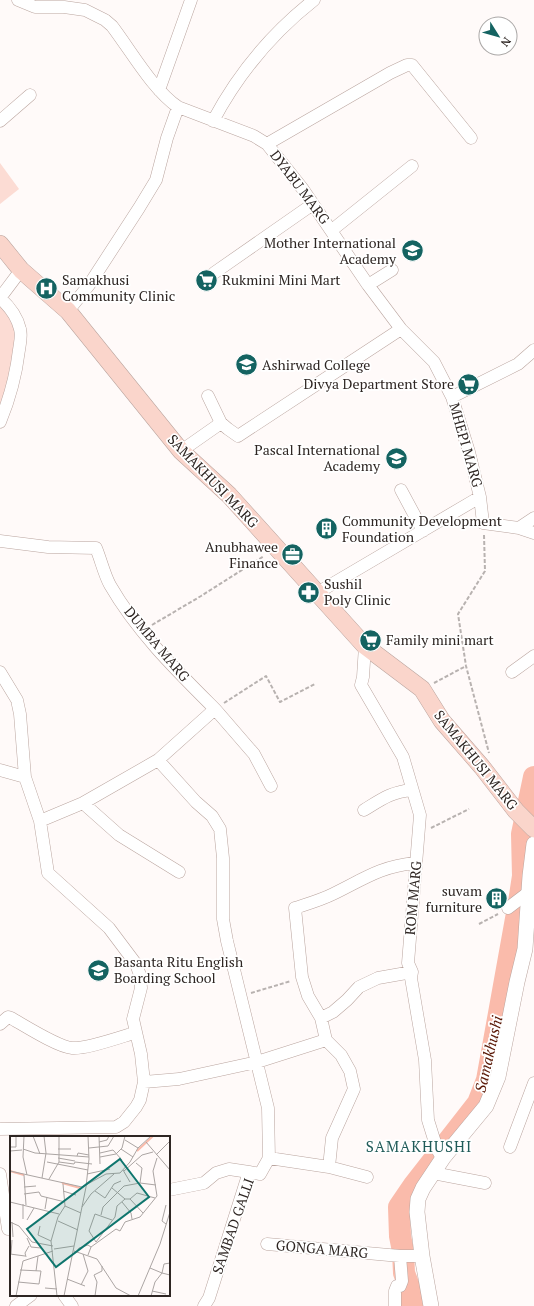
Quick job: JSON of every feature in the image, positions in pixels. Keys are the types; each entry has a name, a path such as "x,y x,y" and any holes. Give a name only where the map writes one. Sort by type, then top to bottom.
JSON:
{"main road":[{"name":"SAMAKHUSI MARG","path":"0,244 21,270 68,311 181,451 229,495 365,646 422,689 442,721 482,767 516,811 533,828"}],"street":[{"name":"DYABU MARG","path":"18,0 35,7 64,7 85,10 105,20 112,26 159,90 178,108 254,136 267,144 302,188 368,285 401,329 434,362 452,397"},
{"path":"159,90 191,0"},
{"path":"213,121 225,98 239,77 266,44 287,22 314,0"},
{"path":"267,144 390,73 407,65 412,65 415,68 471,138"},
{"path":"0,120 30,95"},
{"path":"68,311 89,284 156,180 167,138 178,108"},
{"path":"332,230 412,166"},
{"path":"214,273 313,204"},
{"path":"0,422 12,390 17,369 21,330 18,320 11,308 0,298 21,270"},
{"path":"368,285 392,270"},
{"path":"208,396 221,423 238,436 401,329"},
{"name":"MHEPI MARG","path":"317,593 480,497 469,452 452,397 518,364 534,350"},
{"path":"181,451 221,423"},
{"path":"401,490 423,531"},
{"path":"480,497 483,524 519,528 534,533"},
{"path":"519,528 534,518"},
{"name":"DUMBA MARG","path":"0,541 48,547 96,548 109,584 142,631 175,669 215,709 254,754 271,786"},
{"name":"ROM MARG","path":"365,646 361,685 403,757 420,814 408,963 412,972 411,978 425,1060 428,1120 440,1155"},
{"path":"512,672 534,656"},
{"path":"0,672 17,700 20,714 25,777 40,821 48,873 109,928 136,964 140,975 141,988 133,1019 141,1054 144,1082 140,1100 117,1132 0,1129"},
{"path":"40,821 83,803 158,760 215,709"},
{"path":"158,760 196,802 212,816 220,829 223,858 224,919 227,941 268,1108 269,1158 329,1167 367,1178"},
{"path":"0,770 25,777"},
{"path":"364,810 389,794 412,790"},
{"path":"83,803 119,835 179,872"},
{"path":"395,1306 395,1291 397,1286 400,1286 411,1256 418,1199 433,1173 440,1155 486,1106 498,1077 525,949 534,844"},
{"path":"329,1167 332,1138 354,1089 347,1066 341,1055 326,1040 321,1018 308,996 302,978 295,908 331,895 375,872 403,864 415,863"},
{"path":"508,908 529,892"},
{"path":"321,1018 333,1012 359,987 378,978 412,972"},
{"path":"0,1024 8,1017 11,1018 60,1044 72,1048 84,1047 135,1033"},
{"path":"144,1082 179,1079 257,1062 326,1040"},
{"path":"510,1147 534,1083"},
{"name":"SAMBAD GALLI","path":"204,1306 209,1298 249,1172 260,1174 269,1158"},
{"path":"170,1190 204,1183 216,1173 229,1169 249,1172"},
{"path":"433,1173 485,1183"},
{"path":"0,1174 8,1229"},
{"name":"GONGA MARG","path":"267,1244 411,1256"},
{"path":"411,1256 432,1306"},
{"path":"16,1306 30,1296"},
{"path":"65,1296 72,1306"}],"path":[{"path":"482,767 490,758 466,666 458,614 485,571 483,524"},
{"path":"142,631 277,548"},
{"path":"422,689 466,666"},
{"path":"215,709 266,676 280,702 315,684"},
{"path":"419,834 468,809"},
{"path":"479,924 508,908"},
{"path":"241,996 302,978"}],"shaded area":[{"path":"0,163 19,189 0,204"},
{"path":"0,307 4,309 16,328 15,348 0,414"}],"waterway":[{"name":"Samakhushi","path":"412,1306 410,1289 404,1273 399,1207 414,1185 478,1103 487,1080 519,902 523,876 522,834 534,777"}],"place":[{"name":"Mother International Academy","path":"412,251"},
{"name":"Rukmini Mini Mart","path":"207,280"},
{"name":"Samakhusi Community Clinic","path":"47,288"},
{"name":"Ashirwad College","path":"247,365"},
{"name":"Divya Department Store","path":"469,384"},
{"name":"Pascal International Academy","path":"396,458"},
{"name":"Community Development Foundation","path":"327,529"},
{"name":"Anubhawee Finance","path":"293,555"},
{"name":"Sushil Poly Clinic","path":"309,592"},
{"name":"Family mini mart","path":"371,640"},
{"name":"suvam furniture","path":"497,899"},
{"name":"Basanta Ritu English Boarding School","path":"99,970"}],"district":[{"name":"SAMAKHUSHI","path":"419,1147"}]}
